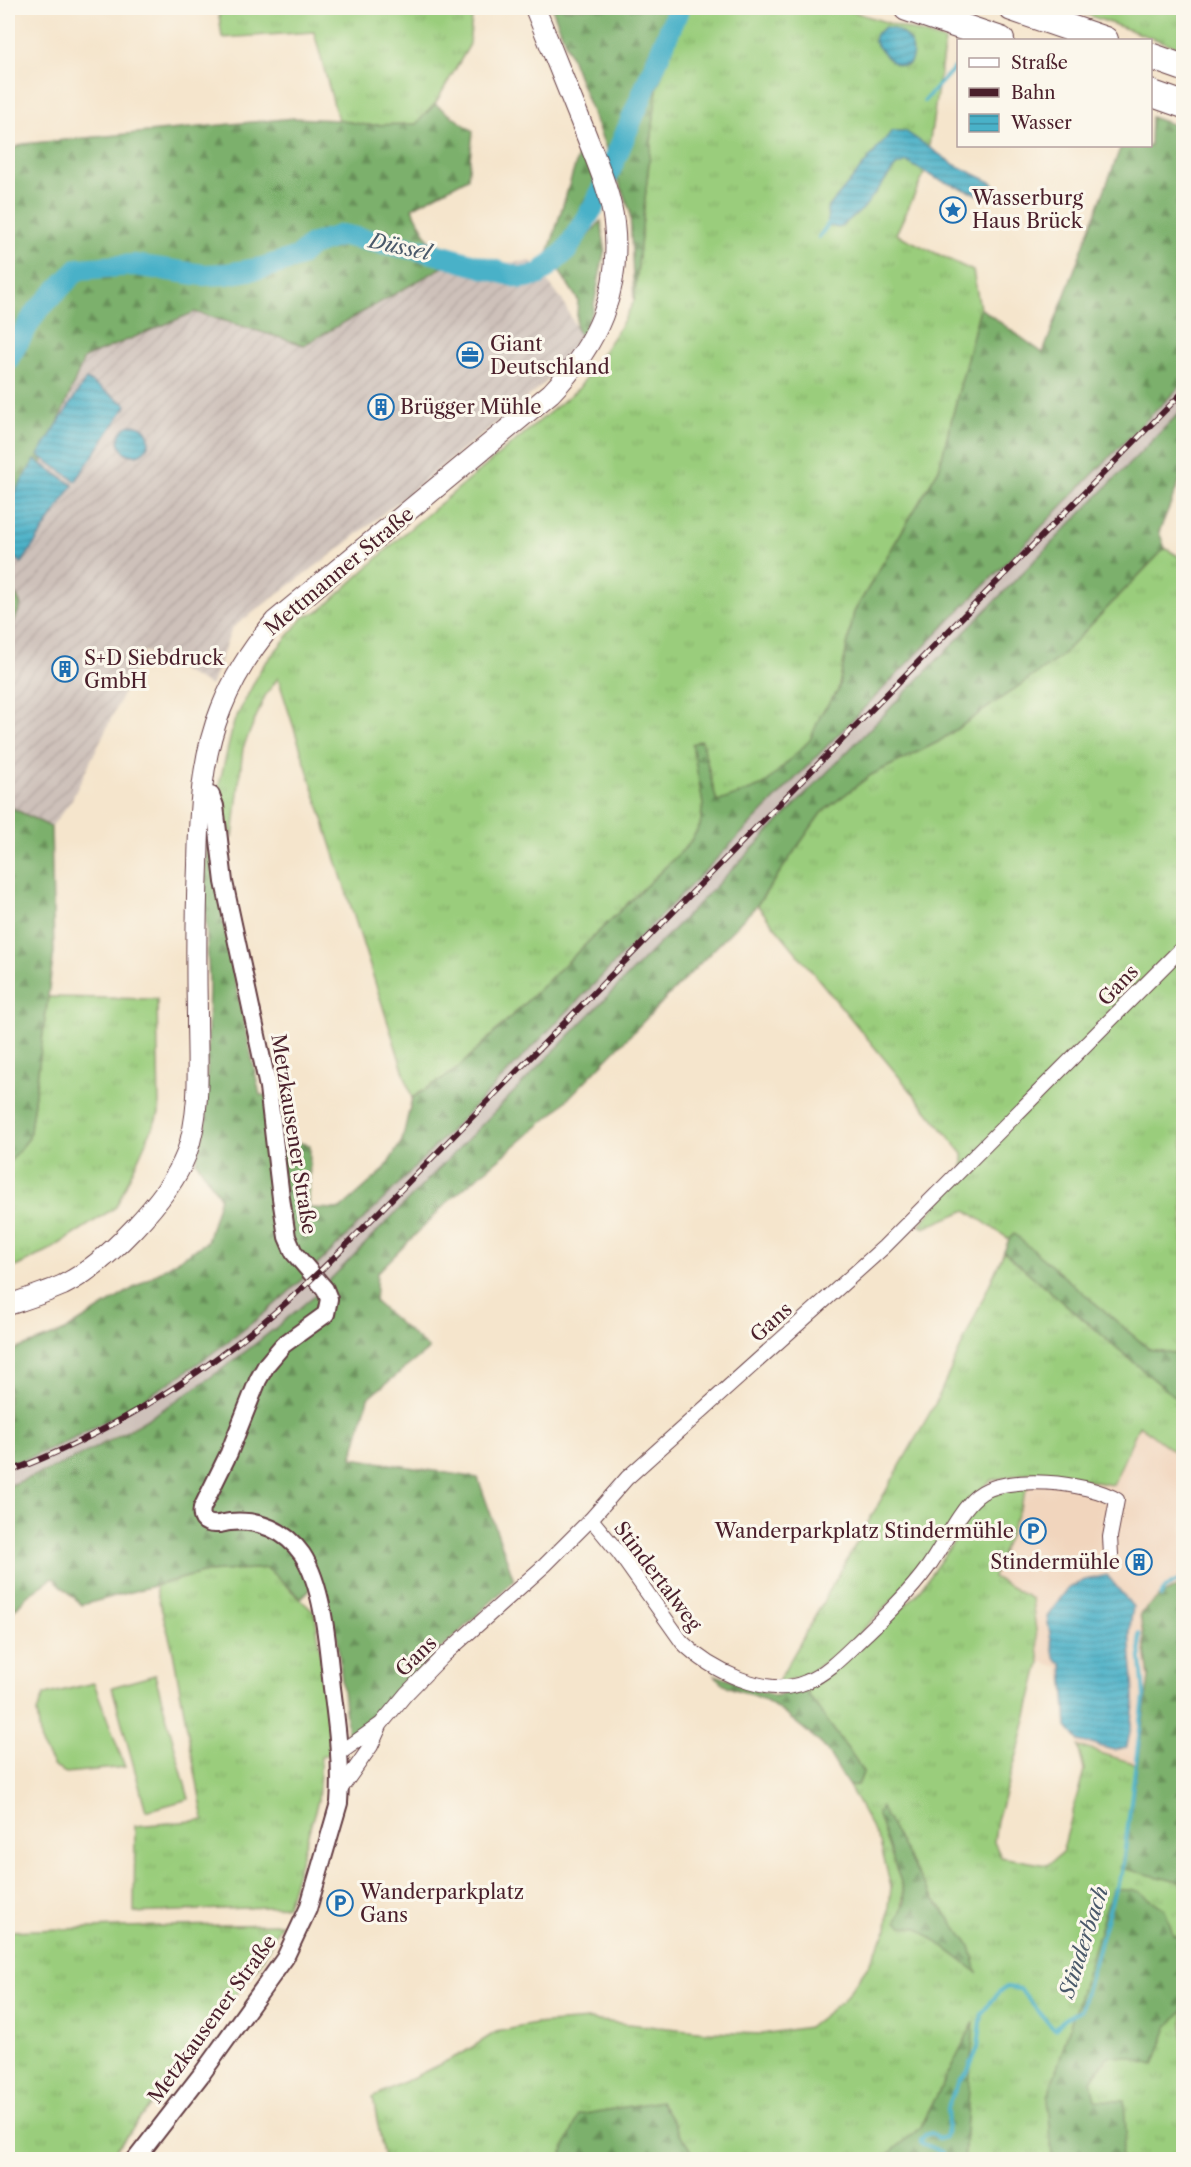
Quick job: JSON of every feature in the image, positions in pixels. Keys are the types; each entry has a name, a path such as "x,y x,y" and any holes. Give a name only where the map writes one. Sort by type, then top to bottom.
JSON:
{"highway":[{"path":"907,8 998,39"},
{"path":"1012,8 1102,39"},
{"path":"1152,58 1184,68"},
{"path":"1152,94 1184,105"}],"main road":[{"name":"Mettmanner Straße","path":"8,1305 65,1284 105,1254 140,1222 162,1196 176,1177 186,1154 195,1119 198,1079 196,935 202,793 209,750 220,710 239,669 275,621 551,393 582,357 600,326 610,291 615,248 614,222 596,160 535,8"}],"street":[{"name":"Metzkausener Straße","path":"135,2160 201,2075 285,1958 309,1909 339,1803 340,1790 340,1753 321,1607 307,1562 295,1543 272,1529 251,1523 231,1522 217,1525 203,1520 201,1514 267,1364 283,1345 326,1314 329,1299 325,1289 294,1253 287,1237 268,1087 224,882 215,806 211,795 202,793"},
{"name":"Gans","path":"340,1790 371,1746 381,1724 405,1694 444,1655 545,1565 591,1519 627,1478 884,1247 1184,946"},
{"name":"Stindertalweg","path":"591,1519 619,1553 682,1642 694,1653 712,1666 737,1677 778,1688 794,1686 818,1676 876,1625 925,1572 969,1505 990,1487 1023,1481 1083,1488 1108,1494 1117,1500 1110,1537 1111,1555"},
{"name":"Gans","path":"340,1753 381,1724"}],"shaded area":[{"path":"531,261 562,300 581,337 544,384 339,549 232,628 211,686 144,651 71,801 51,827 8,806 8,636 21,605 8,580 8,548 84,358 195,312 304,345 443,267"},
{"path":"1183,384 1183,409 316,1294 268,1336 173,1404 77,1457 8,1486 8,1466 69,1439 165,1385 269,1310 373,1210"},
{"path":"1139,1424 1183,1459 1183,1584 1159,1596 1140,1614 1149,1677 1136,1764 1078,1746 1059,1667 1040,1662 1032,1599 993,1577 1033,1472 1113,1485"}],"green space":[{"path":"218,8 473,8 469,46 435,104 417,124 366,125 338,120 314,32 222,38"},
{"path":"552,8 687,8 657,88 634,301 630,211"},
{"path":"687,8 842,8 945,41 925,172 896,234 973,271 980,308 939,469 854,612 838,691 821,714 811,740 764,785 717,803 702,741 693,744 703,804 700,826 688,845 456,1070 412,1098 278,678 265,696 243,748 233,837 226,824 219,785 234,722 262,667 304,617 321,610 406,532 579,388 621,325 634,301 657,88"},
{"path":"1068,8 1183,8 1183,49"},
{"path":"435,104 473,131 468,178 412,208 443,267 304,345 195,312 84,358 8,548 8,151 23,144 294,118 338,120 366,125 416,124"},
{"path":"1152,117 1183,128 1183,384 373,1210 294,1287 238,1334 144,1399 76,1436 8,1466 8,1352 63,1332 207,1242 220,1197 196,1161 206,1125 209,981 205,902 206,821 224,924 260,1095 289,1095 293,1141 310,1145 309,1208 340,1209 384,1170 402,1141 412,1098 456,1070 688,845 700,826 703,804 692,744 701,740 717,802 764,785 810,740 821,714 838,691 854,612 939,469 980,308 1043,353 1121,147 1152,147"},
{"path":"582,143 597,188 556,252 547,257"},
{"path":"601,221 605,248 593,310 581,337 576,328 578,300 558,269"},
{"path":"1183,409 1183,473 1159,532 1165,548 1059,658 938,742 871,775 821,813 757,905 555,1112 450,1200 377,1273 375,1302 429,1349 368,1398 352,1458 478,1478 514,1580 397,1691 374,1719 348,1736 337,1635 318,1582 301,1598 267,1568 206,1572 82,1605 53,1578 26,1597 8,1617 8,1486 51,1469 133,1428 245,1352 316,1294"},
{"path":"1165,548 1183,559 1183,1351 1178,1354 1149,1349 1014,1235 1009,1239 966,1210 924,1228 919,1225 963,1176 963,1154 757,905 821,813 871,775 938,742 1059,658"},
{"path":"8,580 21,605 8,636"},
{"path":"8,806 51,827 54,952 29,1138 8,1164"},
{"path":"48,997 157,999 159,1113 116,1207 53,1248 8,1271 8,1164 29,1138"},
{"path":"1014,1234 1149,1349 1178,1354 1183,1351 1183,1404 1004,1252 1009,1239"},
{"path":"1004,1252 1183,1404 1183,1459 1139,1425 1113,1485 1033,1472 992,1480 971,1497 898,1595 839,1653 802,1677 778,1682 936,1402"},
{"path":"1028,1486 993,1577 1032,1599 1040,1662 1019,1748 997,1820 994,1842 1001,1857 1047,1865 1062,1853 1084,1770 1078,1746 1136,1764 1121,1867 1183,1883 1183,2159 964,2159 973,2024 921,2127 883,2159 679,2159 691,2151 580,2115 560,2159 384,2159 373,2097 463,2053 496,2032 535,2024 589,2020 707,2032 762,2034 809,2027 843,2000 869,1964 887,1929 891,1887 880,1843 849,1786 858,1785 863,1773 804,1689 852,1655 916,1595 955,1540 973,1506 988,1495","holes":["881,1808 922,1882 976,1971 918,1928 903,1926 903,1888 878,1814"]},
{"path":"267,1568 315,1613 334,1752 321,1757 318,1800 287,1906 134,1913 135,1826 204,1820 172,1647 155,1586 206,1572"},
{"path":"1183,1584 1184,1781 1180,1801 1184,1817 1183,1883 1121,1868 1149,1677 1140,1614 1159,1596"},
{"path":"155,1675 189,1799 146,1811 112,1687"},
{"path":"715,1675 775,1696 804,1689 863,1773 858,1785 849,1786 823,1746 795,1722 764,1700 731,1688"},
{"path":"94,1683 125,1767 66,1773 54,1767 41,1744 37,1712 44,1695"},
{"path":"881,1807 922,1882 970,1946 977,1972 918,1928 903,1926 897,1921 905,1901 903,1888 877,1813"},
{"path":"1112,1889 1138,1891 1165,1909 1173,1935 1183,1939 1183,2011 1168,2027 1154,2065 1126,2057 1109,2056 1091,2080 1095,2100 1124,2101 1126,2133 1120,2159 1052,2159 1048,2097"},
{"path":"281,1924 261,1962 109,2159 8,2159 8,1931"},
{"path":"974,2022 964,2159 883,2159 921,2127"},
{"path":"660,2101 691,2151 679,2159 560,2159 579,2115"}],"water":[{"path":"885,27 898,31 908,40 913,51 909,64 898,65 893,62 884,55 874,41 876,34"},
{"path":"892,131 905,131 955,165 993,183 992,195 984,197 935,178 907,162 896,166 863,209 839,228 828,226 827,209"},
{"path":"86,379 127,405 76,481 38,455"},
{"path":"134,425 144,430 149,440 144,450 134,455 124,450 119,440 124,430"},
{"path":"35,460 73,485 22,563 8,553 8,503"},
{"path":"1107,1575 1133,1607 1130,1641 1133,1714 1127,1747 1114,1750 1079,1741 1067,1727 1063,1665 1054,1657 1047,1617 1068,1588 1085,1580"}],"waterway":[{"name":"Düssel","path":"8,359 35,313 78,269 134,265 203,275 226,274 262,268 298,257 311,245 342,235 429,252 521,278 538,275 566,251 597,201 679,8"},
{"path":"924,101 957,65"},
{"path":"819,237 829,223"},
{"name":"Stinderbach","path":"1161,1596 1166,1588 1180,1580 1184,1573"},
{"name":"Stinderbach","path":"944,2160 942,2152 921,2143 921,2140 925,2135 931,2133 939,2139 945,2137 948,2125 947,2108 978,2048 982,2013 999,1992 1007,1987 1020,1989 1055,2029 1081,2009 1115,1889 1122,1873 1144,1697 1139,1634"}],"railway":[{"path":"8,1472 79,1442 147,1405 212,1362 300,1290 1184,391"}],"place":[{"name":"Wasserburg Haus Brück","path":"953,210"},
{"name":"Giant Deutschland","path":"470,355"},
{"name":"Brügger Mühle","path":"381,407"},
{"name":"S+D Siebdruck GmbH","path":"65,669"},
{"name":"Wanderparkplatz Stindermühle","path":"1033,1531"},
{"name":"Stindermühle","path":"1139,1562"},
{"name":"Wanderparkplatz Gans","path":"340,1903"}]}
